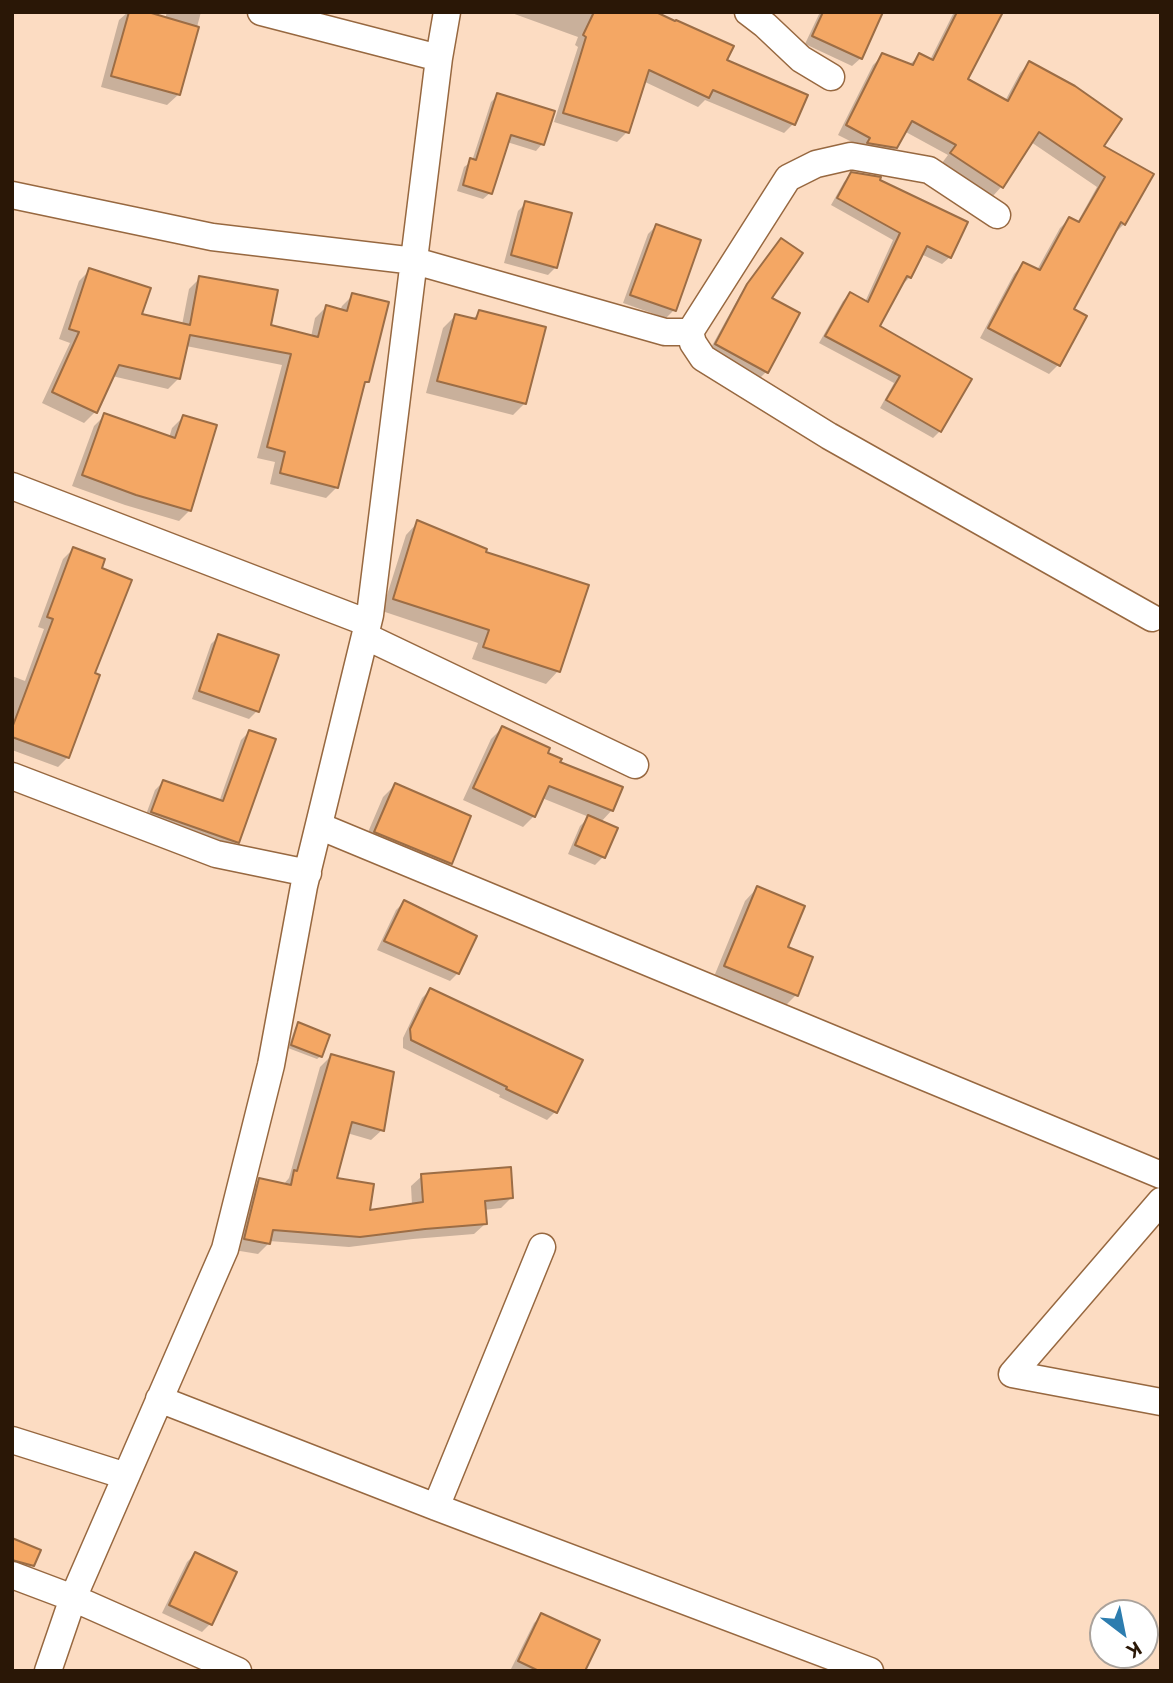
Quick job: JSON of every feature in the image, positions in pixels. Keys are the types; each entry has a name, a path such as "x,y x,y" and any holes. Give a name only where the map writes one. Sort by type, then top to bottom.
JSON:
{"street":[{"path":"261,12 439,58"},
{"path":"48,1671 73,1598 225,1249 271,1065 308,873 367,630 447,12"},
{"path":"748,12 802,59 831,77"},
{"path":"997,215 929,170 851,156 816,164 788,178 690,332 693,343 703,358 829,436 1152,618"},
{"path":"12,195 212,237 415,261 665,332 690,332"},
{"path":"12,486 367,630 635,765"},
{"path":"12,776 216,854 308,873"},
{"path":"319,826 1161,1175"},
{"path":"1161,1201 1012,1374 1161,1402"},
{"path":"436,1507 541,1247"},
{"path":"159,1399 870,1671"},
{"path":"12,1440 127,1476"},
{"path":"12,1575 73,1598 238,1671"}],"building":[{"path":"129,12 148,12 199,27 180,95 111,76"},
{"path":"594,12 656,12 734,46 727,60 808,95 795,125 713,90 709,98 649,70 629,133 563,113 586,37 583,35"},
{"path":"823,12 883,12 862,59 812,36"},
{"path":"957,12 1003,12 968,79 1008,101 1029,61 1075,86 1122,119 1104,146 1154,174 1125,225 1121,222 1074,309 1087,316 1060,366 988,328 1023,262 1040,270 1069,217 1079,222 1105,177 1039,132 1003,188 950,153 956,145 912,121 897,148 867,143 870,138 846,125 882,53 913,65 919,53 933,60"},
{"path":"497,93 555,111 544,145 511,135 492,194 463,185 470,158 476,160"},
{"path":"851,172 881,177 880,180 968,222 951,258 927,246 911,278 907,276 880,326 972,379 941,432 886,400 900,376 825,336 850,292 868,302 900,233 837,198"},
{"path":"525,201 572,213 557,268 511,255"},
{"path":"656,224 701,240 676,311 630,295"},
{"path":"781,238 803,253 772,298 800,313 768,373 715,344 747,284"},
{"path":"89,268 151,288 142,314 190,325 199,276 278,290 271,325 318,337 326,305 347,311 352,293 389,302 338,488 280,473 285,452 267,447 291,354 190,335 180,379 119,365 97,413 52,392 79,332 69,329"},
{"path":"479,310 546,327 526,404 437,381 455,314 476,319"},
{"path":"104,413 175,438 183,415 217,425 191,511 82,475"},
{"path":"417,520 487,549 486,552 589,585 560,672 483,647 489,630 393,599"},
{"path":"73,547 105,559 102,568 132,580 95,673 100,675 69,758 12,737 12,728 53,619 47,617"},
{"path":"218,634 279,655 259,712 199,691"},
{"path":"502,726 550,748 548,753 562,759 560,762 623,787 613,811 549,786 535,817 473,788"},
{"path":"249,730 276,739 239,843 151,812 163,780 223,801"},
{"path":"395,783 471,816 452,864 374,832"},
{"path":"588,815 618,828 605,858 575,845"},
{"path":"757,886 805,906 788,947 813,957 798,996 724,966"},
{"path":"404,900 477,936 459,974 384,941"},
{"path":"430,988 583,1060 557,1113 411,1040 410,1029"},
{"path":"298,1022 330,1035 322,1057 291,1045"},
{"path":"331,1054 394,1072 384,1131 352,1122 337,1178 374,1184 370,1210 423,1202 421,1174 511,1167 513,1198 485,1201 487,1224 360,1237 273,1230 270,1244 244,1239 259,1178 291,1185"},
{"path":"12,1538 41,1550 34,1566 12,1560"},
{"path":"195,1552 237,1572 212,1625 169,1605"},
{"path":"541,1613 600,1640 585,1671 539,1671 518,1661"}]}
